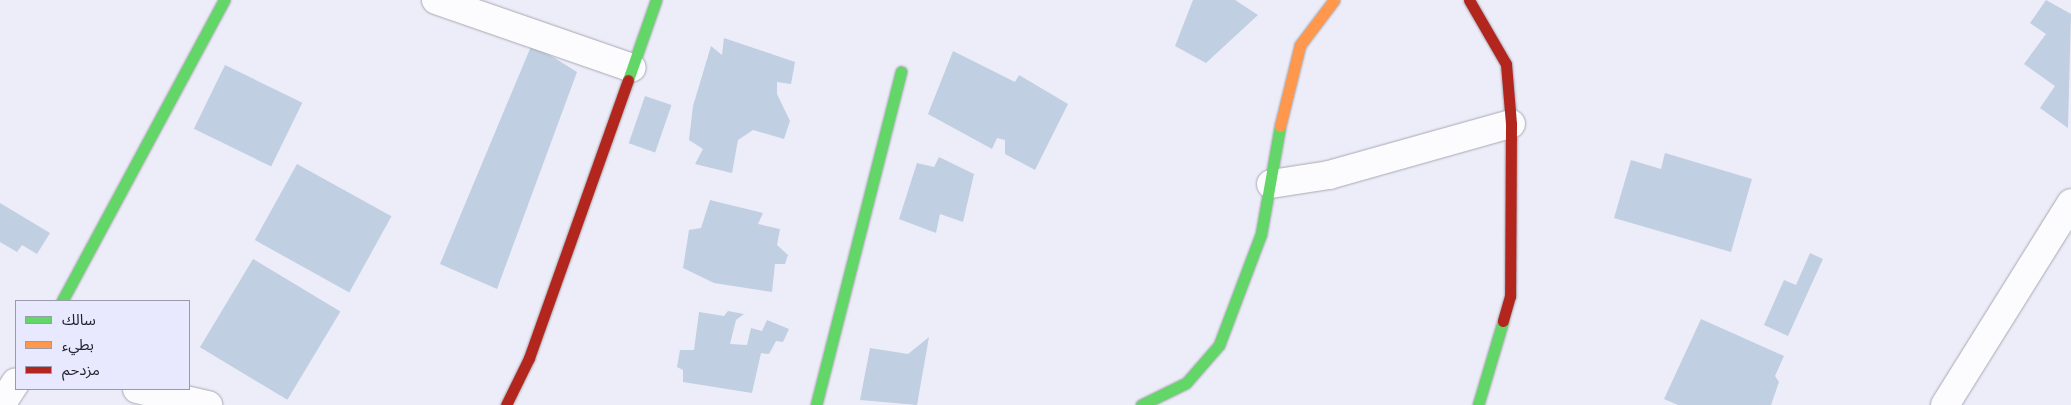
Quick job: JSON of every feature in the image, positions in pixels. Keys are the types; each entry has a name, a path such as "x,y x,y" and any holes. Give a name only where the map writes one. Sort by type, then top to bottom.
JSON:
{"street":[{"path":"63,300 224,0"},
{"path":"436,0 632,68"},
{"path":"506,405 529,358 656,0"},
{"path":"1141,405 1186,383 1219,344 1261,234 1286,90 1300,45 1334,0"},
{"path":"1469,0 1506,64 1511,124 1510,296 1478,405"},
{"path":"816,405 901,72"},
{"path":"1271,184 1329,175 1511,124"},
{"path":"1944,405 2071,203"},
{"path":"1,405 15,384"},
{"path":"140,390 208,405"}],"building":[{"path":"1193,0 1235,0 1258,15 1206,63 1175,46"},
{"path":"2046,0 2071,14 2068,128 2040,108 2055,86 2024,64 2046,34 2030,23"},
{"path":"724,38 795,62 791,84 777,82 777,94 790,121 784,139 753,130 738,140 732,173 695,164 703,149 689,140 693,106 711,46 722,55"},
{"path":"532,44 577,72 497,289 440,264"},
{"path":"953,51 1015,82 1019,75 1068,104 1035,170 1005,154 1005,140 997,138 992,149 928,114"},
{"path":"225,65 302,103 271,167 194,129"},
{"path":"645,96 671,105 655,152 629,143"},
{"path":"1665,153 1752,179 1731,252 1614,218 1631,160 1661,169"},
{"path":"939,157 974,174 963,222 940,214 936,233 899,219 917,163 934,167"},
{"path":"297,164 391,216 349,292 255,240"},
{"path":"710,200 763,213 758,224 780,229 777,245 788,255 785,264 775,264 772,292 714,283 683,268 689,230 701,228"},
{"path":"0,203 50,233 37,254 22,245 17,252 0,242"},
{"path":"1810,253 1823,259 1788,336 1764,325 1784,280 1796,285"},
{"path":"253,259 340,312 287,400 200,347"},
{"path":"728,311 744,314 736,320 730,344 747,345 751,328 762,331 767,320 789,329 783,342 776,341 769,354 761,353 752,393 683,382 683,370 677,367 680,350 694,350 699,312 724,316"},
{"path":"1701,319 1784,356 1775,376 1779,382 1771,405 1678,405 1664,399"},
{"path":"929,337 917,405 860,400 870,348 908,354"}],"traffic: fast":[{"path":"63,300 224,0"},
{"path":"628,80 656,0"},
{"path":"816,405 901,72"},
{"path":"1141,405 1186,383 1219,345 1261,234 1280,126"},
{"path":"1478,405 1503,321"}],"traffic: slow":[{"path":"1280,126 1300,45 1334,0"}],"traffic: jam":[{"path":"1469,0 1506,64 1511,124 1510,296 1503,321"},
{"path":"506,405 529,358 628,80"}]}
